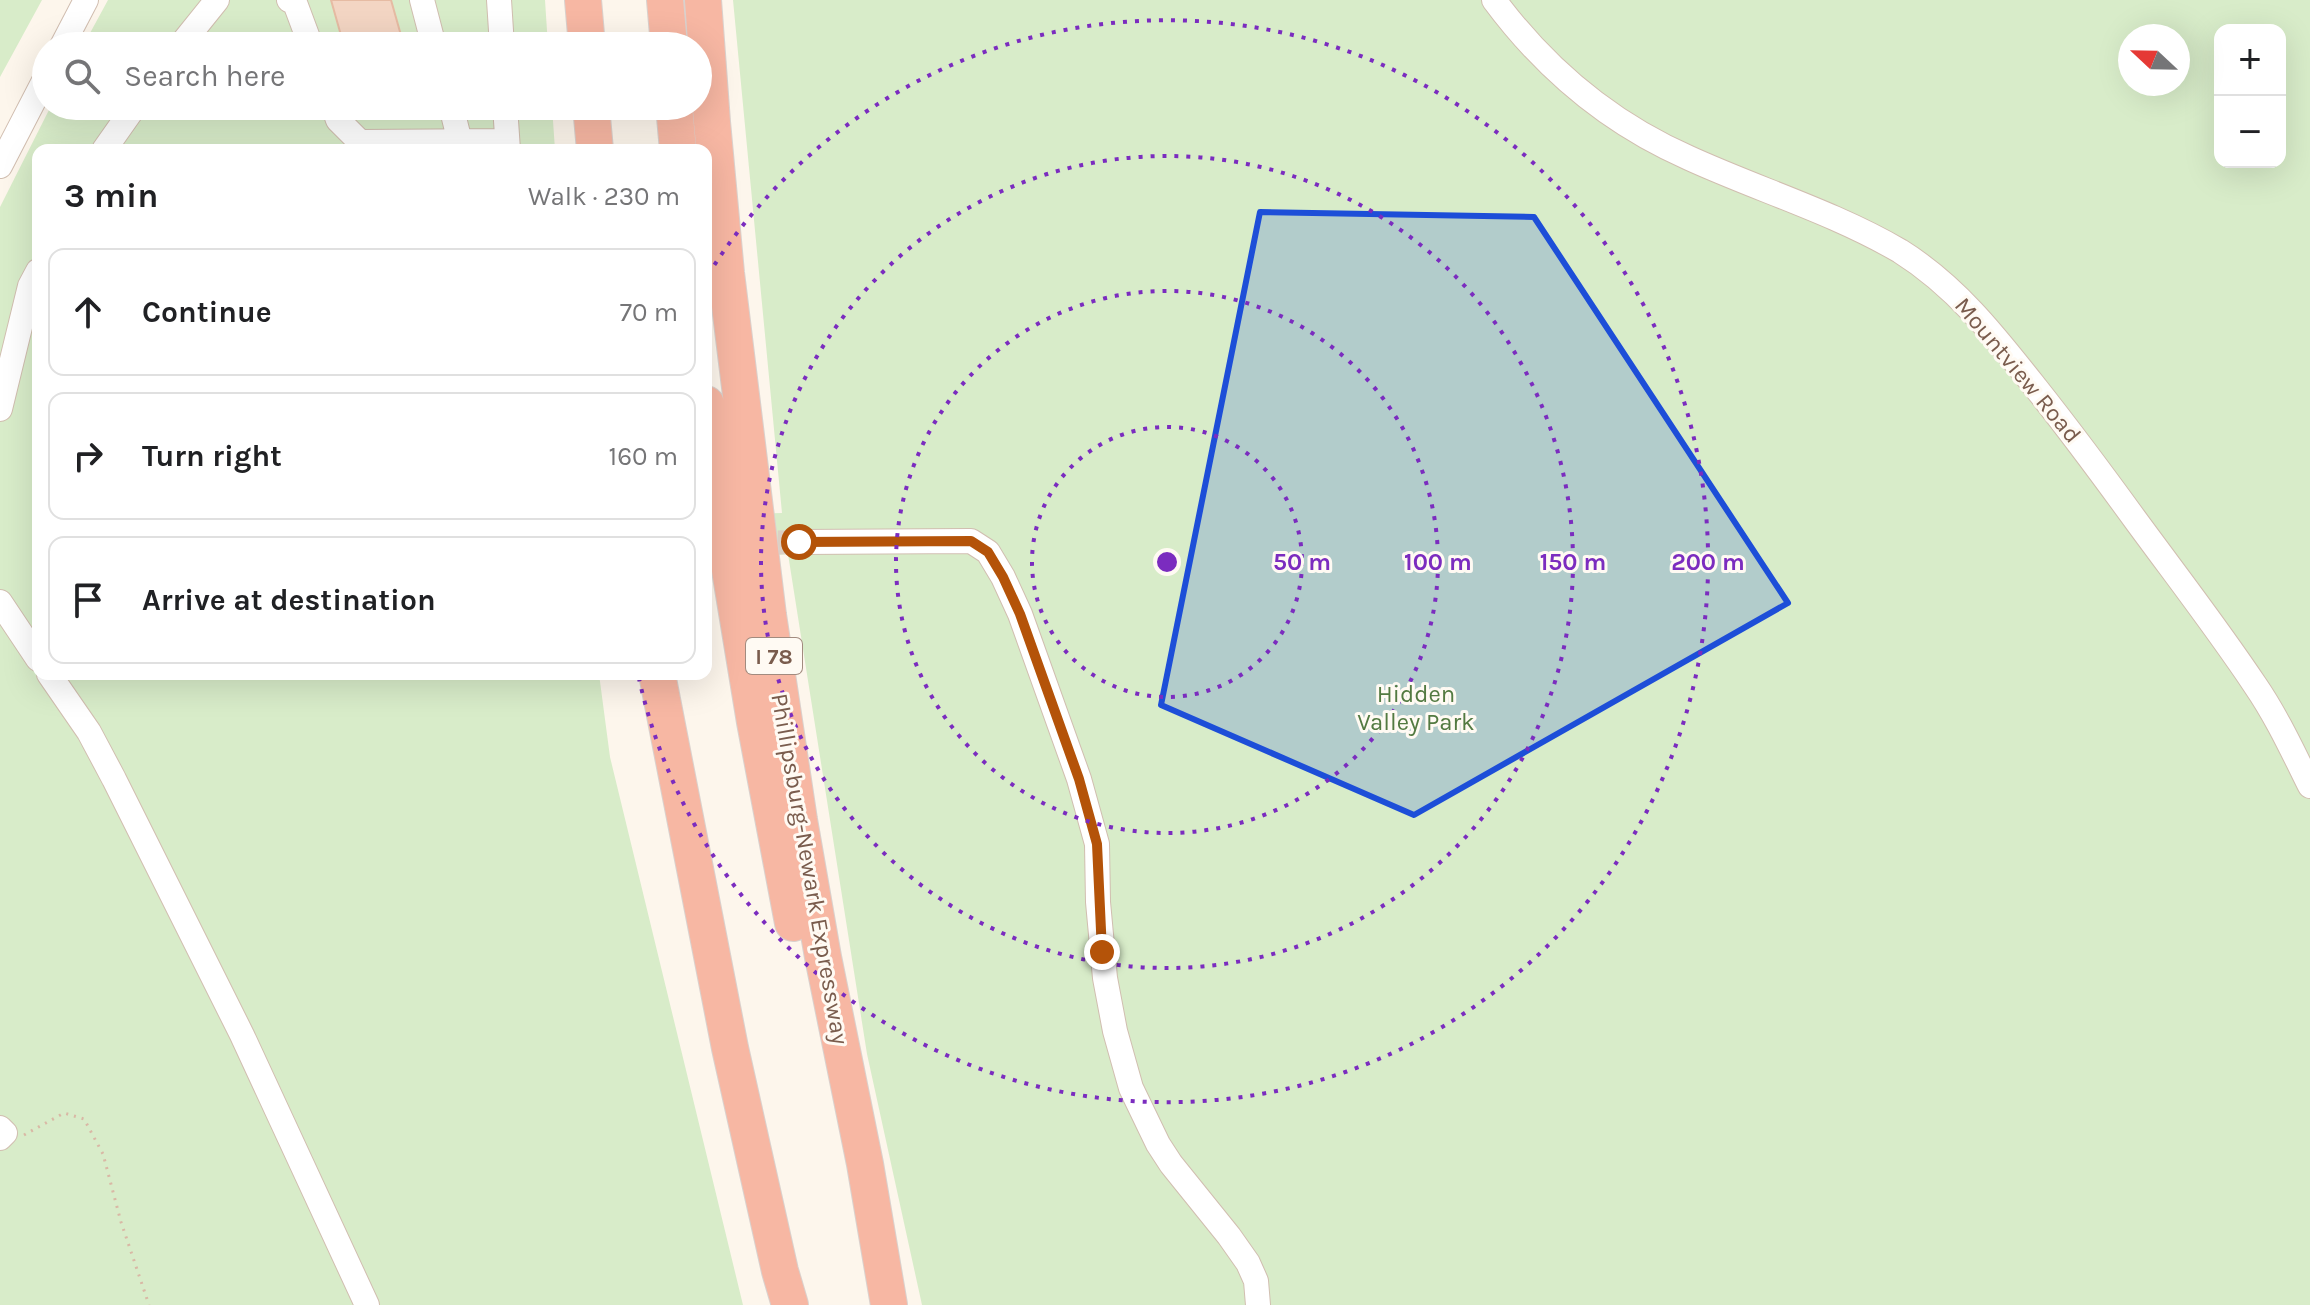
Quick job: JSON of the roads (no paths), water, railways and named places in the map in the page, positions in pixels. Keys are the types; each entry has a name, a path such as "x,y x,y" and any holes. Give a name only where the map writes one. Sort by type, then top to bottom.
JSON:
{"highway":[{"path":"583,0 586,32"},
{"path":"665,0 668,32"},
{"name":"Phillipsburg-Newark Expressway","path":"703,0 705,32"},
{"path":"592,120 594,144"},
{"path":"675,120 677,144"},
{"name":"Phillipsburg-Newark Expressway","path":"712,120 726,273 768,615 823,957 865,1164 889,1305"},
{"name":"Phillipsburg-Newark Expressway","path":"712,445 731,576 783,874 846,1165 889,1305"},
{"path":"658,680 730,1048 790,1305"}],"street":[{"path":"69,32 86,0"},
{"path":"191,32 217,0"},
{"path":"422,0 430,32"},
{"path":"499,0 501,32"},
{"name":"Mountview Road","path":"1494,0 1554,71 1636,132 1689,159 1857,229 1901,252 1949,286 1991,331 2089,456 2256,686 2285,734 2310,786"},
{"path":"293,1 305,32"},
{"path":"0,166 32,104"},
{"path":"108,144 125,120"},
{"path":"338,120 360,142 484,144"},
{"path":"454,120 460,142"},
{"path":"506,120 508,144"},
{"path":"0,409 32,282"},
{"path":"799,542 971,541 988,552 995,562 1020,614 1079,779 1094,834 1105,978 1128,1080 1158,1144 1171,1164 1248,1263 1256,1281 1258,1305"},
{"path":"0,602 32,650"},
{"path":"53,680 89,732 121,793 242,1035 367,1305"}],"tunnel":[{"path":"712,544 799,542"}],"park label":[{"name":"Hidden Valley Park","path":"1416,708"}]}
